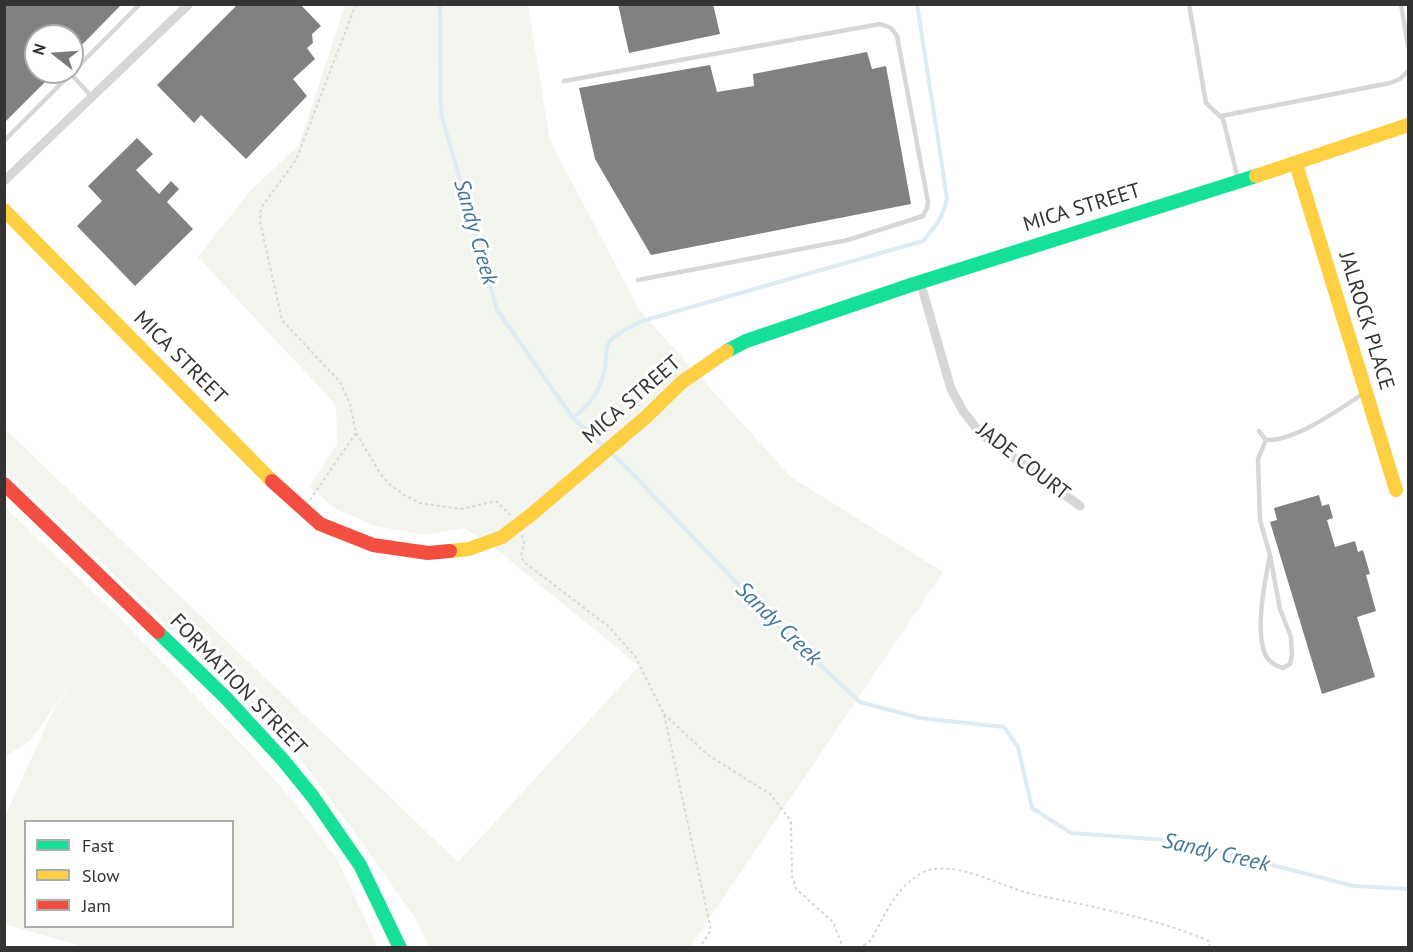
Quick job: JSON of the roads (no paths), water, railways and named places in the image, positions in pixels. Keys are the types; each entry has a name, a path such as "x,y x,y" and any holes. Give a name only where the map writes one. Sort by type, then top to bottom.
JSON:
{"street":[{"path":"4,181 189,4"},
{"name":"MICA STREET","path":"4,210 284,494 320,524 373,545 428,553 468,549 502,537 570,483 646,417 681,382 720,354 746,341 920,281 1296,164 1408,126"},
{"name":"JALROCK PLACE","path":"1296,164 1396,490"},
{"name":"JADE COURT","path":"920,281 951,389 963,411 980,433 1080,507"},
{"name":"FORMATION STREET","path":"4,484 226,698 277,752 313,797 360,864 400,948"}],"lane":[{"path":"84,61 140,4"},
{"path":"1189,4 1206,103 1223,119 1239,182"},
{"path":"1401,4 1408,46"},
{"path":"564,81 880,24 891,28 897,36 928,202 922,216 848,240 638,280"},
{"path":"1221,116 1390,83 1400,79 1408,71"},
{"path":"4,141 61,84"},
{"path":"80,84 92,97"},
{"path":"1259,432 1266,440 1278,441 1323,419 1366,392"},
{"path":"1266,440 1258,459 1259,512 1270,555 1280,609 1291,637 1293,655 1290,664 1283,668 1266,655 1262,638 1263,596 1270,555"}],"waterway":[{"name":"Sandy Creek","path":"440,4 441,113 497,310 573,418 626,467 774,622 860,702 920,718 1004,727 1018,747 1032,808 1071,833 1166,840 1354,886 1408,889"},
{"path":"573,418 590,402 598,390 606,365 608,344 630,327 642,321 923,241 932,231 941,216 947,198 917,4"}]}
